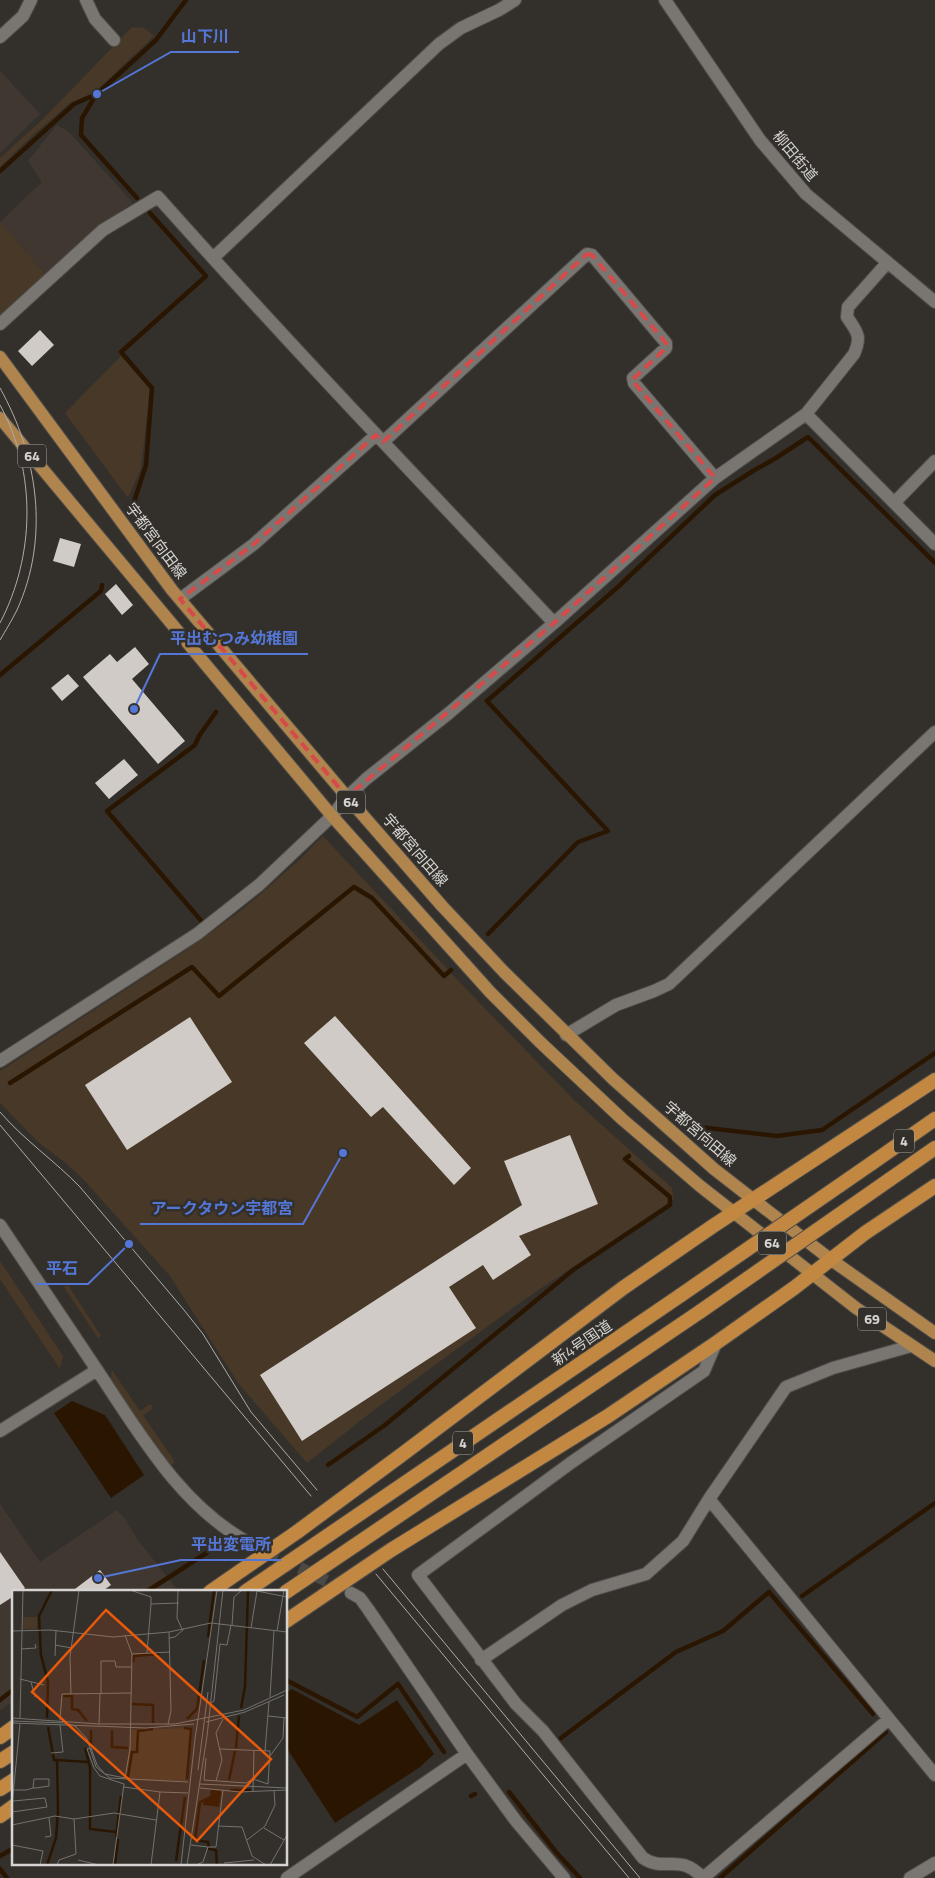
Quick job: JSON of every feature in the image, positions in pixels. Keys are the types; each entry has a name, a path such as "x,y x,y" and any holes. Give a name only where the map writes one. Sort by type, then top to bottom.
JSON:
{"highway":[{"path":"213,1590 297,1532 400,1456 622,1288 935,1080"},
{"name":"新4号国道","path":"248,1590 682,1295 935,1119"},
{"name":"4","path":"288,1591 701,1311 935,1148"},
{"path":"288,1620 391,1550 608,1416 716,1343 865,1233 935,1186"},
{"path":"0,1737 12,1728"},
{"path":"0,1761 12,1753"},
{"path":"0,1789 12,1781"},
{"path":"0,1816 12,1807"}],"main road":[{"name":"宇都宮向田線","path":"0,357 180,599 347,797 442,906 566,1034 714,1170 830,1260"},
{"name":"64","path":"0,418 332,816 490,992 622,1119 700,1186 811,1274"},
{"name":"69","path":"830,1260 935,1333"},
{"name":"69","path":"811,1274 911,1346 935,1361"}],"street":[{"path":"0,37 22,16 31,0"},
{"path":"86,0 95,19 114,40"},
{"name":"柳田街道","path":"665,0 760,140 806,194 935,302"},
{"path":"213,258 439,44 461,28 508,2"},
{"path":"0,324 102,230 158,197 379,438 554,623"},
{"path":"180,599 254,544 379,438 588,254 592,255 666,343 666,348 633,378 634,383 715,478"},
{"path":"0,1061 197,934 259,885 332,816 347,797 366,779 449,713 554,623 715,478 806,414 854,354 859,343 858,333 847,317 848,307 887,263"},
{"path":"806,414 935,544"},
{"path":"894,503 935,461"},
{"path":"566,1034 616,1005 669,984 935,732"},
{"path":"0,1224 155,1457 172,1478 205,1511 233,1533 251,1544"},
{"path":"716,1343 704,1371 572,1462 418,1575 516,1704 542,1732 643,1858 656,1864 676,1863 688,1865 703,1878 888,1719"},
{"path":"481,1660 562,1605 592,1590 646,1574 683,1541 709,1499 786,1387 832,1368 911,1346"},
{"path":"0,1432 97,1370"},
{"path":"709,1499 935,1775"},
{"path":"351,1593 360,1598 368,1609 466,1754 516,1821 564,1878"},
{"path":"287,1878 466,1754"},
{"path":"910,1878 935,1863"}],"highlighted area":[{"path":"587,254 592,255 666,343 666,348 632,380 715,478 554,623 347,797 180,599 254,544 376,435 383,442"}],"shaded area":[{"path":"132,27 144,28 154,36 95,92 70,103 0,167 0,158 44,118"},
{"path":"0,71 40,114 0,153"},
{"path":"57,125 69,132 133,203 93,233 47,276 0,222 42,182 28,161"},
{"path":"0,222 47,276 0,316"},
{"path":"121,356 150,389 141,469 128,498 65,413"},
{"path":"323,836 471,994 574,1100 672,1188 674,1199 521,1302 374,1410 307,1463 238,1383 170,1276 82,1178 38,1142 0,1103 0,1071 191,947 243,909 297,862"},
{"path":"0,1261 63,1356 60,1369 0,1279"},
{"path":"68,1285 101,1336 98,1338 64,1287"},
{"path":"112,1370 140,1411 152,1405 152,1409 143,1415 175,1462 169,1467 110,1382"},
{"path":"72,1401 105,1415 144,1475 111,1498 54,1413"},
{"path":"0,1504 40,1562 117,1510 137,1539 176,1588 173,1590 12,1590 12,1702 0,1710"},
{"path":"292,1689 359,1725 397,1700 434,1754 420,1767 335,1823 288,1750 288,1692"}],"building":[{"path":"40,330 54,345 32,366 18,351"},
{"path":"60,538 81,544 74,567 53,561"},
{"path":"116,584 133,605 122,615 105,594"},
{"path":"135,647 149,664 132,679 185,741 158,764 83,677 110,654 117,662"},
{"path":"68,674 79,686 62,701 51,688"},
{"path":"124,759 138,775 109,799 95,783"},
{"path":"335,1016 471,1168 454,1185 383,1107 371,1117 304,1043"},
{"path":"190,1017 232,1082 127,1150 85,1085"},
{"path":"570,1135 598,1204 519,1236 531,1255 493,1280 483,1265 449,1287 476,1328 302,1441 260,1375 522,1205 504,1161"},
{"path":"0,1552 25,1588 22,1590 12,1590 12,1597 0,1605"},
{"path":"100,1570 111,1585 104,1590 74,1590"}],"waterway":[{"path":"0,171 74,104 97,94 156,40 186,0"},
{"path":"96,95 82,118 81,135 137,198"},
{"path":"131,511 146,465 152,388 121,352 206,276 150,213"},
{"path":"488,934 578,842 608,831 487,701 619,586 715,495 808,437 935,563"},
{"path":"0,675 101,591 102,585"},
{"path":"201,926 204,924 107,811 195,745 216,712"},
{"path":"10,1083 192,967 219,996 354,887 372,898 444,976 451,970"},
{"path":"690,1126 777,1136 822,1130 935,1053"},
{"path":"328,1465 385,1425 573,1270 670,1205 670,1197 625,1159 629,1156"},
{"path":"802,1596 935,1503"},
{"path":"149,1590 208,1552"},
{"path":"561,1738 676,1652 723,1631 769,1592 873,1714"},
{"path":"288,1681 357,1717 398,1684 444,1752"},
{"path":"0,1700 12,1691"},
{"path":"720,1878 886,1732"},
{"path":"509,1792 556,1852 580,1878"},
{"path":"471,1796 475,1794"},
{"path":"0,1856 12,1849"},
{"path":"0,1869 7,1878"}],"tunnel":[{"path":"251,1544 351,1593"}],"tram line":[{"path":"0,388 13,414 31,469 35,497 36,526 34,554 27,582 17,610 0,640"},
{"path":"0,405 12,431 21,458 27,514 20,570 12,597 0,623"},
{"path":"0,1112 19,1132 80,1187 184,1310 203,1334 251,1412 317,1490"},
{"path":"0,1125 311,1496"},
{"path":"383,1569 640,1878"},
{"path":"376,1574 629,1878"}],"place":[{"name":"山下川","path":"97,94"},
{"name":"平出むつみ幼稚園","path":"134,709"},
{"name":"アークタウン宇都宮","path":"343,1153"},
{"name":"平石","path":"129,1244"},
{"name":"平出変電所","path":"98,1578"}]}
